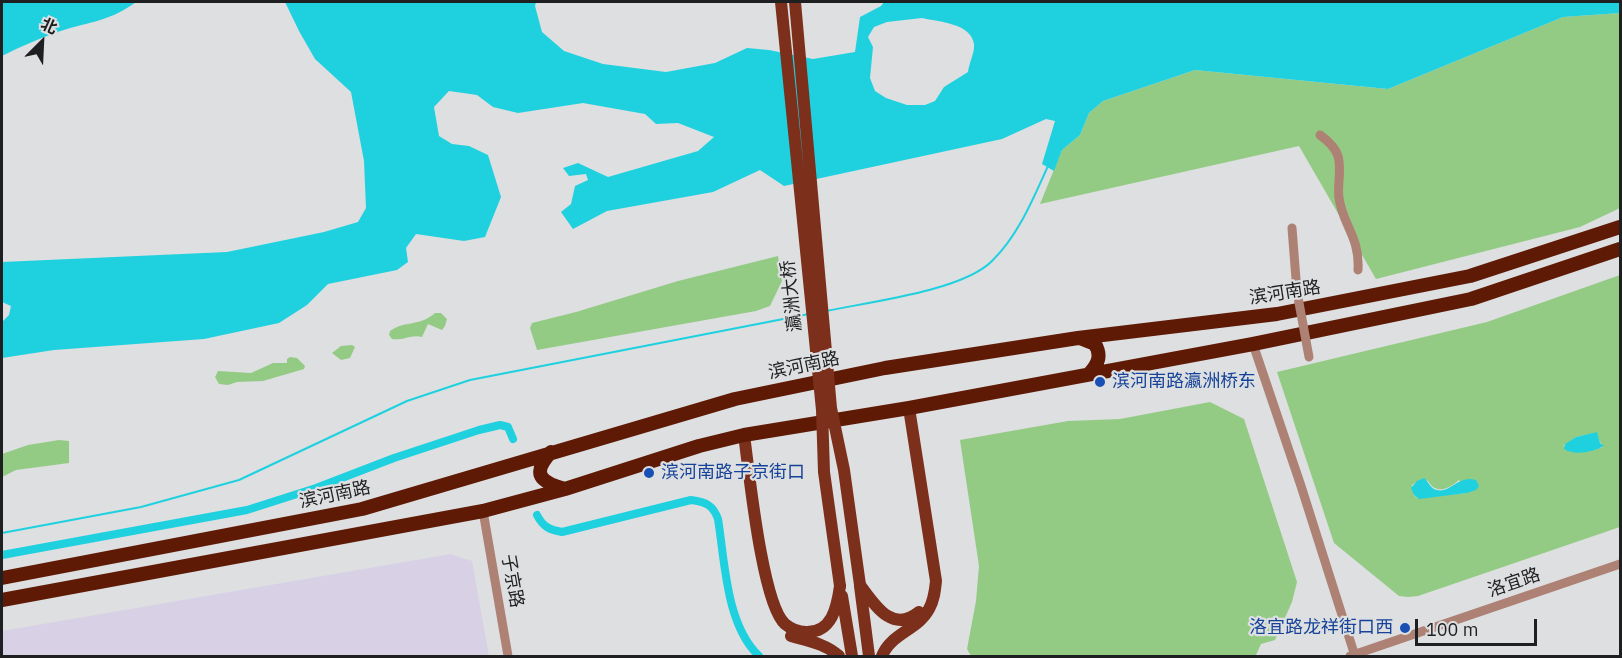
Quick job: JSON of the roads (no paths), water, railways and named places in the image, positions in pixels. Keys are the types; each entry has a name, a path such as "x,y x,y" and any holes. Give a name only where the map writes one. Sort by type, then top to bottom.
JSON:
{"highway":[{"name":"滨河南路","path":"2,578 362,509 735,399 885,368 1078,338 1277,314 1470,276 1620,227"},
{"path":"2,600 483,511 564,489 699,446 744,435 909,408 1253,344 1471,299 1620,249"},
{"path":"1078,338 1095,344 1100,352 1099,359 1089,374"},
{"path":"551,452 543,461 539,471 540,477 545,482 564,489"}],"main road":[{"name":"瀛洲大桥","path":"781,2 822,410 824,472 852,657"},
{"name":"瀛洲大桥","path":"795,2 831,408 844,470 869,657"},
{"path":"882,657 886,646 928,611 934,598 936,581 909,408"},
{"path":"744,435 767,605 777,624 785,633 832,650 839,657"},
{"path":"860,585 880,612 901,620 912,618 920,611 930,590 932,559"},
{"path":"763,567 775,609 784,623 797,631 809,632 822,629 830,621 837,607 840,586"}],"street":[{"path":"1320,135 1338,156 1339,198 1343,215 1357,247 1358,270"},
{"path":"1292,228 1297,292 1309,357"},
{"path":"1253,344 1301,486 1353,656"},
{"name":"子京路","path":"483,511 508,657"},
{"name":"洛宜路","path":"1353,656 1620,564"},
{"name":"洛宜路","path":"1368,657 1620,571"}],"water":[{"path":"2,2 136,2 111,16 50,35 2,56"},
{"path":"285,2 536,2 542,32 564,51 603,64 666,72 715,63 747,48 813,59 855,52 860,17 881,6 884,2 1620,2 1620,13 1563,17 1388,89 1195,70 1103,101 1089,113 1080,135 1062,150 1054,171 1042,164 1055,121 1046,119 1002,139 784,186 760,170 713,192 607,211 573,229 561,212 571,204 575,186 588,180 586,174 569,176 563,168 578,163 608,177 698,151 714,137 678,123 656,124 645,114 583,103 518,113 493,107 477,95 449,91 434,107 439,136 452,144 469,146 488,155 501,197 485,237 464,241 416,234 406,248 408,262 397,270 328,284 307,305 279,323 204,339 54,350 2,358 2,322 9,315 11,306 2,302 2,262 227,252 324,232 358,222 366,208 364,161 351,92 315,59","holes":["922,18 945,22 961,28 972,37 974,47 968,72 944,87 935,101 925,105 907,105 886,98 875,91 870,78 873,47 868,37 874,27 887,22"]},
{"path":"1597,432 1600,443 1604,446 1584,452 1564,449 1565,444 1576,437"},
{"path":"1424,478 1433,488 1439,490 1470,479 1476,480 1479,486 1476,490 1467,493 1419,499 1411,488 1417,481"}],"waterway":[{"path":"826,311 938,288 978,271 992,261 1010,240 1048,166"},
{"path":"2,533 141,507 239,480 407,401 470,380 809,314"},
{"path":"2,555 247,510 316,488 394,458 500,425 508,427 513,439"},
{"path":"537,515 547,527 562,532 691,500 708,505 714,510 718,519 725,573 733,610 748,643 759,656"}],"place":[{"name":"滨河南路瀛洲桥东","path":"1100,382"},
{"name":"滨河南路子京街口","path":"649,473"},
{"name":"洛宜路龙祥街口西","path":"1405,628"}]}
